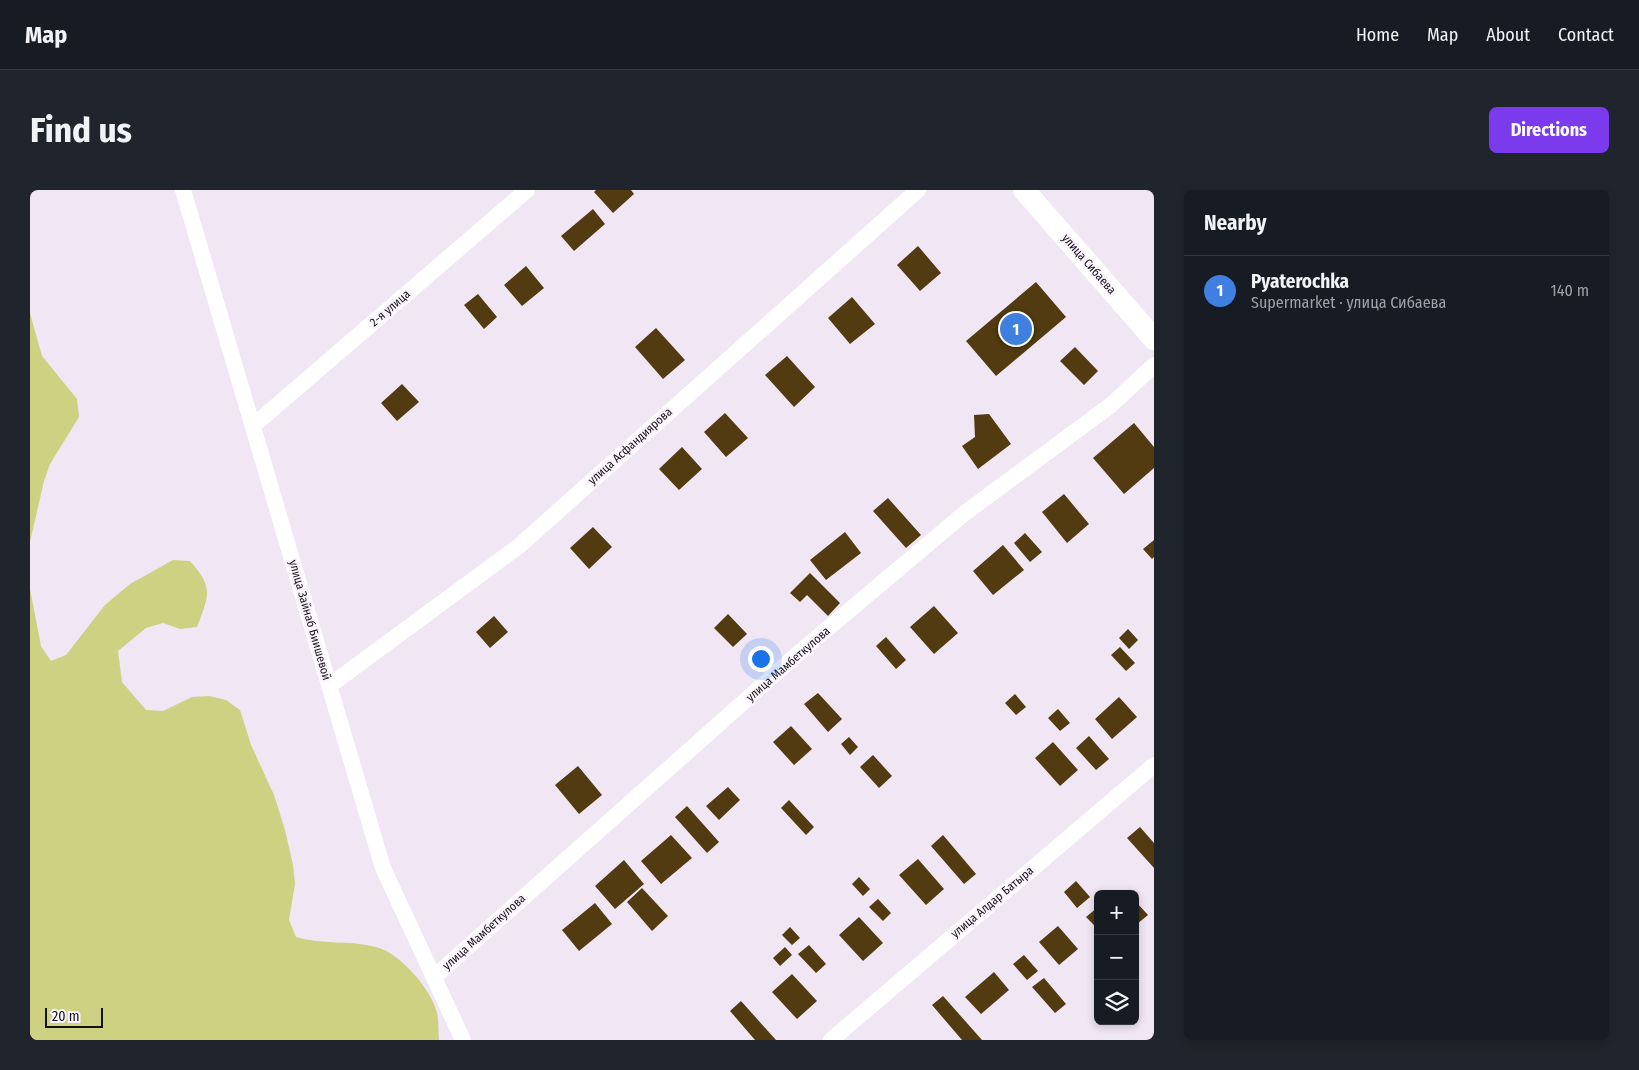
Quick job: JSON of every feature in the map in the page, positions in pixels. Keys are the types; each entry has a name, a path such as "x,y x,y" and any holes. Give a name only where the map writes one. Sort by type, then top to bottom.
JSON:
{"main road":[{"name":"улица Сибаева","path":"1024,190 1154,339"}],"street":[{"name":"улица Зайнаб Биишевой","path":"183,190 383,868 463,1040"},
{"name":"2-я улица","path":"253,426 527,190"},
{"name":"улица Асфандиярова","path":"330,686 519,546 918,190"},
{"name":"улица Мамбеткулова","path":"434,977 808,645 965,513 1111,406 1154,365"},
{"name":"улица Алдар Батыра","path":"831,1040 1154,765"}],"green space":[{"path":"30,313 42,356 77,399 79,417 50,464 44,481 30,542"},
{"path":"173,560 190,561 198,570 206,585 206,599 197,627 180,629 163,623 146,628 118,651 122,682 146,710 163,711 192,697 209,696 226,700 240,710 251,745 274,795 285,830 295,884 289,920 296,937 376,947 405,964 422,984 434,1004 438,1020 439,1040 32,1040 30,1036 30,589 41,646 51,661 66,655 105,605 130,584"}],"building":[{"path":"596,190 631,190 634,194 613,213 594,192"},
{"path":"593,209 605,224 574,251 561,236"},
{"path":"918,246 941,273 920,291 897,265"},
{"path":"526,266 544,288 522,306 504,285"},
{"path":"1036,282 1066,317 996,376 966,341"},
{"path":"478,294 497,317 484,329 464,305"},
{"path":"852,297 875,324 850,344 828,318"},
{"path":"656,328 685,360 663,379 635,347"},
{"path":"1075,347 1098,371 1084,385 1060,361"},
{"path":"787,356 815,387 794,407 765,375"},
{"path":"402,384 419,402 397,421 381,403"},
{"path":"725,413 748,438 726,457 704,432"},
{"path":"989,414 1011,444 978,469 962,446 975,437 974,415"},
{"path":"1134,423 1154,447 1154,468 1124,494 1093,458"},
{"path":"682,447 702,469 679,490 659,469"},
{"path":"1064,494 1089,524 1067,543 1042,512"},
{"path":"888,498 921,535 906,548 873,511"},
{"path":"593,527 612,547 589,569 570,548"},
{"path":"845,532 861,553 826,580 810,560"},
{"path":"1025,533 1042,552 1030,562 1014,543"},
{"path":"1154,540 1154,557 1152,559 1143,549"},
{"path":"1003,545 1024,570 993,595 973,571"},
{"path":"810,573 840,603 828,616 807,595 800,602 790,593"},
{"path":"934,606 958,633 934,654 910,627"},
{"path":"728,614 747,634 733,647 714,628"},
{"path":"494,616 508,632 490,648 476,632"},
{"path":"1128,629 1138,640 1129,649 1119,638"},
{"path":"886,637 906,660 896,669 876,646"},
{"path":"1120,647 1135,663 1126,671 1111,655"},
{"path":"818,693 842,719 828,732 804,704"},
{"path":"1015,694 1026,707 1016,715 1005,703"},
{"path":"1119,697 1137,717 1112,739 1095,719"},
{"path":"1058,709 1070,723 1060,731 1048,718"},
{"path":"791,726 812,749 794,765 773,742"},
{"path":"1089,736 1109,759 1096,770 1076,748"},
{"path":"849,737 858,747 850,755 841,744"},
{"path":"1053,742 1078,770 1060,786 1035,758"},
{"path":"873,755 892,776 879,788 860,767"},
{"path":"578,766 602,795 579,814 555,785"},
{"path":"728,787 740,800 719,820 706,806"},
{"path":"789,800 814,827 806,835 781,808"},
{"path":"687,806 719,842 707,853 675,817"},
{"path":"1140,827 1154,843 1154,868 1127,838"},
{"path":"671,835 692,858 661,884 641,861"},
{"path":"943,835 976,874 964,884 931,846"},
{"path":"918,859 944,889 926,905 899,875"},
{"path":"624,860 644,884 615,909 595,886"},
{"path":"859,877 870,889 863,896 852,884"},
{"path":"1076,881 1090,897 1077,908 1064,892"},
{"path":"642,888 668,916 652,931 627,902"},
{"path":"878,899 891,913 883,921 869,907"},
{"path":"595,903 612,924 579,951 562,930"},
{"path":"1139,905 1148,915 1139,922"},
{"path":"1094,910 1094,925 1086,917"},
{"path":"859,917 883,943 863,961 839,935"},
{"path":"1058,926 1078,949 1059,965 1039,942"},
{"path":"790,927 800,938 792,945 782,935"},
{"path":"809,945 826,964 816,973 798,954"},
{"path":"785,947 792,955 780,966 773,958"},
{"path":"1024,955 1038,971 1027,980 1013,964"},
{"path":"994,972 1009,990 981,1014 965,997"},
{"path":"792,974 817,1001 797,1019 772,992"},
{"path":"1044,978 1066,1004 1055,1013 1032,987"},
{"path":"943,996 982,1040 962,1040 932,1005"},
{"path":"741,1001 776,1040 755,1040 730,1011"}],"place":[{"name":"Pyaterochka","path":"1016,329"}]}
